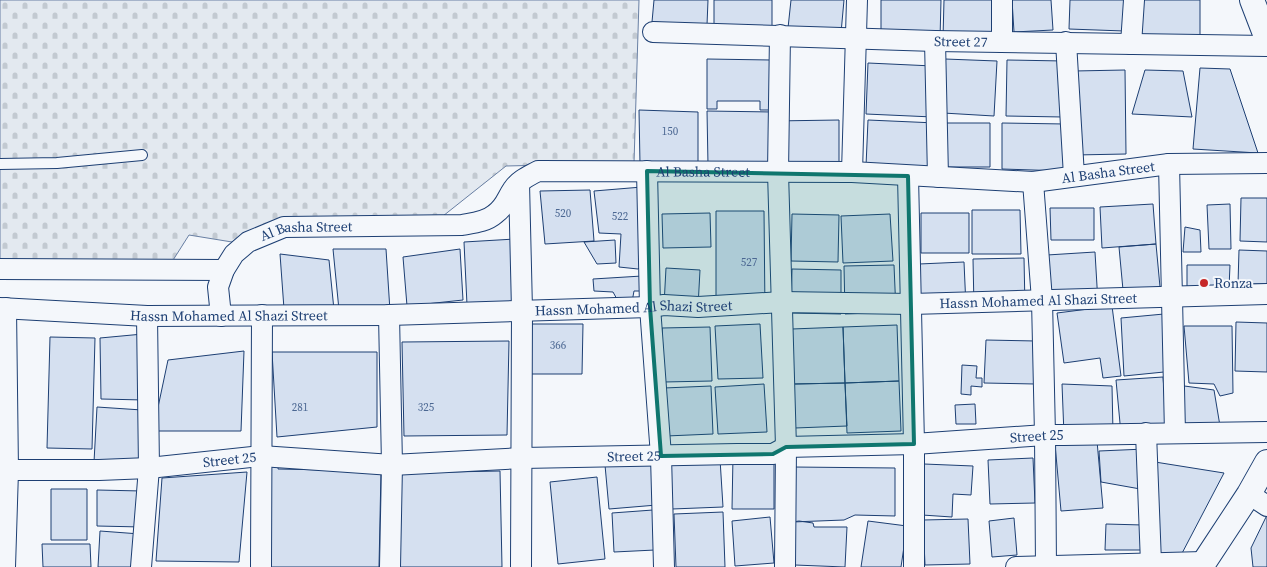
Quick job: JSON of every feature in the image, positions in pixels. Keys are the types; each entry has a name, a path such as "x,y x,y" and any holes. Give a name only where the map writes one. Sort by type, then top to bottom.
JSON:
{"street":[{"path":"852,172 856,0"},
{"path":"1002,0 1002,42"},
{"path":"1131,44 1134,0"},
{"path":"1252,0 1267,39"},
{"name":"Street 27","path":"653,32 934,41 1267,46"},
{"path":"780,35 778,172 786,447 785,567"},
{"path":"934,41 938,177"},
{"path":"1066,42 1074,176"},
{"name":"Al Basha Street","path":"221,316 218,287 224,270 234,254 248,242 284,227 462,225 479,222 494,215 507,203 513,189 524,178 538,171 852,172 1033,182 1169,164 1267,162"},
{"path":"1169,164 1175,433"},
{"path":"647,171 650,307 661,456 664,567"},
{"path":"908,176 914,444 914,567"},
{"path":"1033,182 1042,300 1046,566"},
{"path":"519,183 522,310 521,567"},
{"path":"0,269 224,270"},
{"name":"Hassn Mohamed Al Shazi Street","path":"3,308 147,316 389,315 664,305 698,307 782,302 911,304 1267,294"},
{"path":"3,308 5,567"},
{"path":"261,567 262,315"},
{"path":"389,315 392,465 390,567"},
{"path":"142,567 150,468 147,316"},
{"name":"Street 25","path":"4,470 150,468 261,456 392,465 522,458 773,454 786,447 914,444 1045,435 1267,432"},
{"path":"1146,434 1151,563"},
{"path":"1016,567 1151,563 1202,565 1258,500 1267,462"}],"lane":[{"path":"0,164 57,163 142,155"}],"highlighted area":[{"path":"647,171 908,176 914,444 786,447 773,454 661,456 650,307"}],"green space":[{"path":"0,0 639,0 634,163 506,166 443,216 275,221 232,242 189,235 168,268 0,269"}],"building":[{"path":"654,0 708,0 707,25 652,22"},
{"path":"714,0 772,0 772,30 714,29"},
{"path":"791,0 844,0 841,33 788,28"},
{"path":"881,0 941,0 940,39 881,39"},
{"path":"944,0 999,0 999,38 943,38"},
{"path":"1012,0 1051,0 1053,30 1014,32"},
{"path":"1070,0 1125,0 1124,31 1069,29"},
{"path":"1139,0 1200,0 1200,36 1139,35"},
{"path":"707,59 771,60 771,110 760,110 760,101 717,101 717,109 707,109"},
{"path":"945,59 997,61 994,116 943,113"},
{"path":"1007,60 1064,61 1063,117 1006,116"},
{"path":"868,63 933,66 933,117 866,114"},
{"path":"1200,68 1230,69 1258,153 1193,149"},
{"path":"1125,70 1126,154 1075,155 1074,71"},
{"path":"1145,70 1183,71 1192,117 1132,114"},
{"path":"639,110 698,112 698,165 640,164"},
{"path":"707,111 773,112 773,166 708,165"},
{"path":"839,120 839,166 774,167 773,121"},
{"path":"868,120 936,123 933,170 866,166"},
{"path":"943,123 990,123 990,167 942,167"},
{"path":"1002,123 1065,124 1064,171 1002,169"},
{"path":"642,187 644,263 638,269 619,267 621,234 599,233 594,191"},
{"path":"590,190 594,241 545,244 540,191"},
{"path":"1241,198 1267,198 1267,242 1240,241"},
{"path":"1153,204 1156,244 1102,248 1100,207"},
{"path":"1230,204 1231,249 1209,249 1207,205"},
{"path":"1050,208 1094,208 1094,240 1051,240"},
{"path":"972,210 1020,210 1021,254 972,254"},
{"path":"716,211 764,211 765,312 716,313"},
{"path":"710,213 711,247 663,248 662,214"},
{"path":"921,213 969,213 969,253 921,253"},
{"path":"792,214 839,215 838,262 791,261"},
{"path":"890,214 893,261 843,263 841,216"},
{"path":"1185,227 1200,230 1201,252 1183,252"},
{"path":"515,239 517,305 467,305 464,242"},
{"path":"615,240 616,263 597,264 584,242"},
{"path":"1156,244 1160,287 1123,290 1119,247"},
{"path":"333,249 386,249 390,311 339,310"},
{"path":"460,249 463,300 407,306 403,257"},
{"path":"1239,250 1267,251 1267,284 1238,284"},
{"path":"1095,252 1098,303 1050,305 1047,255"},
{"path":"280,254 329,260 334,310 284,309"},
{"path":"1024,258 1025,307 974,308 973,259"},
{"path":"964,262 966,307 921,309 919,264"},
{"path":"894,265 896,312 845,314 844,266"},
{"path":"1187,265 1230,265 1229,288 1187,287"},
{"path":"666,268 700,270 698,307 664,305"},
{"path":"792,269 841,270 841,314 791,313"},
{"path":"642,276 646,291 634,291 632,302 618,301 613,292 594,291 593,279"},
{"path":"1112,306 1121,376 1103,378 1100,358 1064,363 1057,313"},
{"path":"1164,314 1164,372 1124,376 1121,318"},
{"path":"1236,322 1267,323 1267,372 1235,371"},
{"path":"531,324 583,324 582,374 530,374"},
{"path":"760,324 763,378 718,379 715,326"},
{"path":"897,325 899,381 845,383 843,327"},
{"path":"1184,326 1232,326 1233,393 1220,396 1214,384 1189,383"},
{"path":"710,327 712,381 664,382 662,328"},
{"path":"843,327 845,383 794,384 792,329"},
{"path":"143,334 144,400 101,399 100,338"},
{"path":"50,337 95,338 92,449 47,448"},
{"path":"986,340 1036,341 1035,384 984,383"},
{"path":"509,341 507,435 404,436 402,342"},
{"path":"244,351 241,431 153,431 168,360"},
{"path":"272,352 377,352 377,427 277,437"},
{"path":"962,365 977,366 976,378 982,378 982,387 971,386 971,395 961,394"},
{"path":"1163,377 1167,430 1121,434 1116,380"},
{"path":"899,381 901,431 847,433 845,383"},
{"path":"845,383 847,426 795,428 794,384"},
{"path":"764,384 767,432 718,434 715,387"},
{"path":"1062,384 1112,386 1113,433 1064,435"},
{"path":"1177,385 1214,390 1220,426 1177,426"},
{"path":"711,386 713,434 666,436 664,388"},
{"path":"975,404 976,424 956,424 955,405"},
{"path":"97,407 142,410 139,465 94,462"},
{"path":"1097,441 1103,508 1061,511 1055,444"},
{"path":"1145,449 1146,490 1101,482 1099,451"},
{"path":"733,456 774,457 774,509 732,509"},
{"path":"1033,458 1035,503 990,504 988,460"},
{"path":"720,459 723,507 672,509 669,461"},
{"path":"270,460 279,460 278,469 381,471 379,567 268,567"},
{"path":"654,462 657,505 609,509 605,465"},
{"path":"1155,462 1224,473 1179,559 1159,558"},
{"path":"924,464 973,466 971,495 953,494 952,517 922,515"},
{"path":"793,467 895,468 895,516 855,515 844,520 792,522"},
{"path":"500,471 502,567 399,567 397,473"},
{"path":"247,472 239,562 156,561 162,478"},
{"path":"597,477 605,559 558,564 550,482"},
{"path":"51,489 87,489 87,540 51,540"},
{"path":"97,490 142,491 142,527 97,526"},
{"path":"653,510 655,550 614,552 612,513"},
{"path":"723,512 725,567 676,567 674,514"},
{"path":"1267,515 1267,567 1253,567 1251,548"},
{"path":"770,517 774,563 735,566 732,521"},
{"path":"1014,518 1017,555 992,557 989,521"},
{"path":"968,519 970,564 925,565 923,520"},
{"path":"868,521 907,526 901,567 861,567"},
{"path":"792,522 813,523 814,527 847,527 845,567 795,565"},
{"path":"1106,524 1143,525 1146,550 1105,550"},
{"path":"100,531 140,534 138,567 98,567"},
{"path":"42,544 90,544 91,567 43,567"}],"place":[{"name":"Ronza","path":"1204,283"}]}
